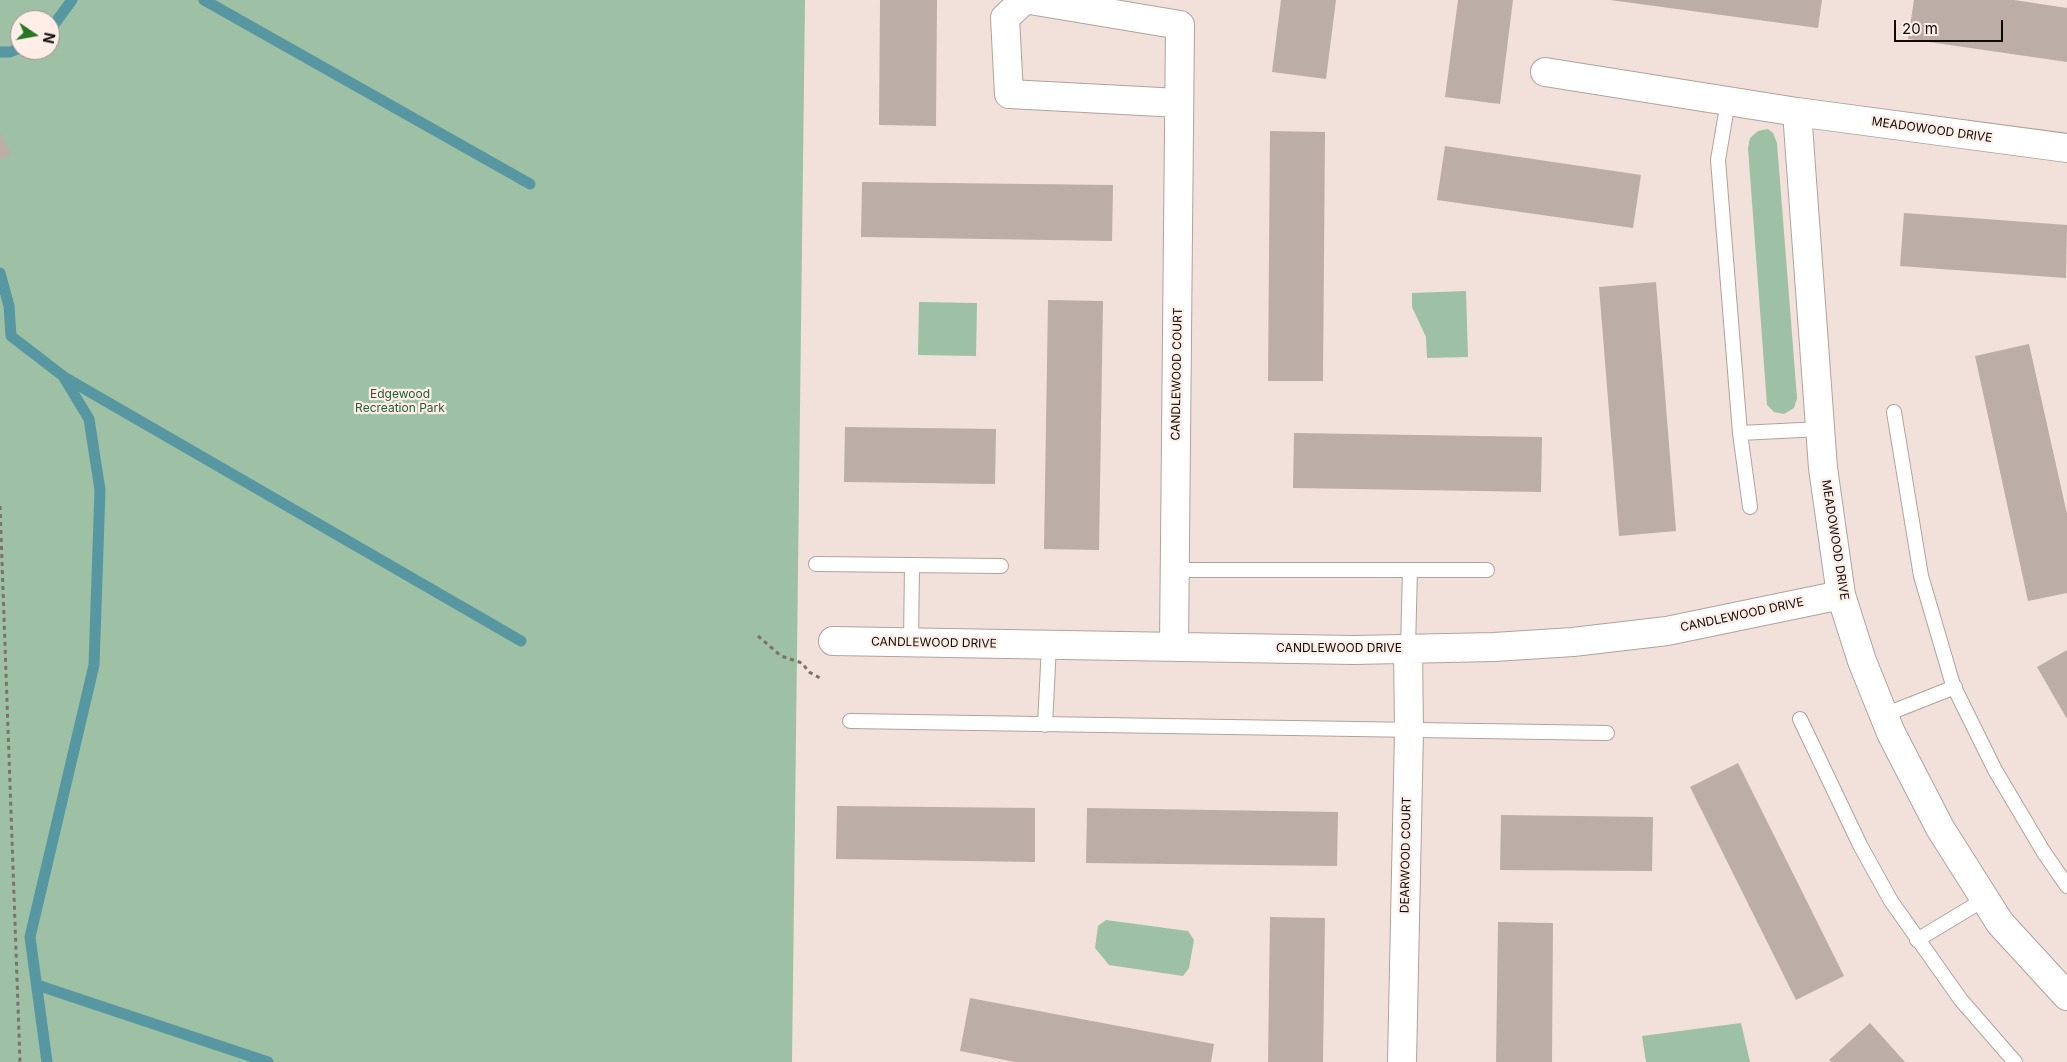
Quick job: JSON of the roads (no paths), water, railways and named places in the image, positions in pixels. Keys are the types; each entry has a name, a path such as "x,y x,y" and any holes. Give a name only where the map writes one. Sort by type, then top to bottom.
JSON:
{"street":[{"path":"1024,0 1006,18 1009,94 1179,102"},
{"name":"CANDLEWOOD COURT","path":"1030,0 1180,24 1174,646"},
{"name":"MEADOWOOD DRIVE","path":"1545,72 1797,112 2067,148"},
{"name":"MEADOWOOD DRIVE","path":"1797,112 1824,468 1841,594 1862,661 1891,733 1940,828 2000,923 2066,993"},
{"name":"CANDLEWOOD DRIVE","path":"833,640 1354,650 1494,647 1573,642 1667,631 1841,594"},
{"name":"DEARWOOD COURT","path":"1402,1062 1409,732 1408,648"}],"lane":[{"path":"1728,101 1718,160 1740,433 1750,507"},
{"path":"1894,412 1921,576 1954,687 1995,770 2043,851 2067,886"},
{"path":"1740,433 1821,429"},
{"path":"816,564 1001,566"},
{"path":"911,642 912,565"},
{"path":"1174,570 1487,570"},
{"path":"1408,648 1410,570"},
{"path":"1045,725 1049,644"},
{"path":"1884,715 1954,687"},
{"path":"1800,719 1860,845 1891,901 1960,1000 2015,1062"},
{"path":"850,721 1607,734"},
{"path":"1917,940 1985,899"}],"waterway":[{"path":"60,16 72,0"},
{"path":"204,0 530,184"},
{"path":"0,52 10,52"},
{"path":"0,273 9,306 11,336 63,376 89,419 100,490 94,665 30,937 47,1062"},
{"path":"64,377 521,641"},
{"path":"37,985 268,1062"}],"park label":[{"name":"Edgewood Recreation Park","path":"400,401"}]}
